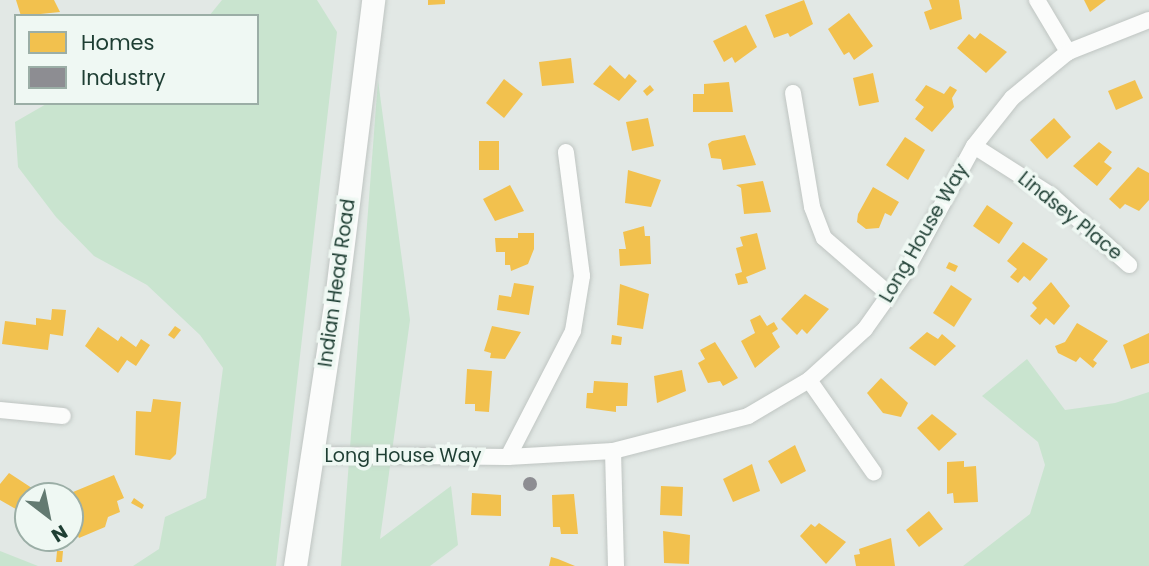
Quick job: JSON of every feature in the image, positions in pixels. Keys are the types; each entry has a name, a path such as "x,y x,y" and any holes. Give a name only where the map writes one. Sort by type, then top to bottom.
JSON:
{"main road":[{"name":"Indian Head Road","path":"295,566 373,0"}],"street":[{"path":"1037,0 1068,52"},
{"name":"Long House Way","path":"312,455 508,457 613,451 748,416 809,380 864,329 890,295 974,146 1012,98 1068,52 1149,20"},
{"path":"793,93 812,207 824,238 890,295"},
{"name":"Lindsey Place","path":"974,146 1051,195 1129,265"},
{"path":"508,457 573,331 582,276 566,152"},
{"path":"809,380 874,473"},
{"path":"0,410 63,416"},
{"path":"613,451 616,566"}],"green space":[{"path":"222,0 317,0 337,32 276,566 133,566 159,549 165,517 206,498 223,368 200,335 147,285 94,256 56,217 18,167 15,122 45,105 259,105 259,14 211,14"},
{"path":"378,80 410,320 380,539 451,486 458,545 430,566 341,566"},
{"path":"1027,359 1065,410 1115,403 1149,392 1149,566 963,566 1030,514 1045,465 1038,442 982,396"},
{"path":"0,551 38,566 0,566"}],"building: Homes":[{"path":"16,0 54,0 60,12 40,14 20,14"},
{"path":"428,0 445,0 445,4 428,5"},
{"path":"804,0 813,24 790,37 788,33 774,38 765,15"},
{"path":"929,0 959,0 962,19 930,30 924,12 932,9"},
{"path":"1084,0 1106,0 1090,12"},
{"path":"849,13 873,46 854,60 849,52 844,55 828,29"},
{"path":"746,25 757,47 735,63 732,57 724,62 713,41"},
{"path":"980,33 1007,52 986,73 957,48 969,34 975,39"},
{"path":"571,58 574,83 542,86 539,62"},
{"path":"610,65 625,79 629,74 637,81 619,101 593,84"},
{"path":"873,73 879,102 859,106 853,78"},
{"path":"504,79 523,94 504,118 486,103"},
{"path":"1135,80 1143,98 1116,110 1108,91"},
{"path":"729,82 733,112 693,112 693,94 704,94 704,84"},
{"path":"650,85 654,90 647,96 643,91"},
{"path":"926,85 944,94 950,86 957,90 952,98 954,107 932,132 915,119 924,107 915,100"},
{"path":"648,118 654,146 632,151 626,122"},
{"path":"1054,118 1071,137 1047,159 1030,140"},
{"path":"745,135 756,165 723,170 721,159 711,158 708,144"},
{"path":"905,137 925,150 908,180 886,165"},
{"path":"479,141 499,141 499,170 479,170"},
{"path":"1099,142 1112,152 1104,162 1112,168 1097,186 1073,166"},
{"path":"1138,167 1149,173 1149,200 1139,211 1125,204 1120,209 1109,199"},
{"path":"628,170 661,180 651,207 625,203"},
{"path":"763,181 771,212 744,214 741,188 736,185"},
{"path":"510,185 524,211 495,221 483,199"},
{"path":"873,187 899,202 891,216 885,213 879,228 866,229 857,222 858,214"},
{"path":"987,205 1013,223 999,244 973,226"},
{"path":"644,226 645,236 650,236 651,264 620,266 619,249 626,249 623,232"},
{"path":"518,233 534,233 534,249 528,264 511,271 510,265 505,265 505,252 496,252 495,238 518,238"},
{"path":"757,233 766,269 746,277 748,283 738,285 735,274 742,272 736,248 743,246 740,237"},
{"path":"1023,242 1048,259 1030,281 1024,276 1018,283 1010,277 1017,269 1007,261"},
{"path":"949,262 958,266 955,272 946,268"},
{"path":"1051,282 1070,306 1054,325 1046,318 1040,325 1030,316 1037,308 1032,303"},
{"path":"514,283 534,286 529,315 497,310 499,295 511,297"},
{"path":"620,284 649,294 643,329 617,325"},
{"path":"951,285 972,299 954,327 933,313"},
{"path":"805,294 829,309 807,334 802,329 797,335 781,319"},
{"path":"52,309 66,310 63,336 50,334 48,350 2,344 5,321 36,325 36,318 51,320"},
{"path":"760,315 767,326 774,322 778,329 772,333 780,347 755,368 741,341 755,333 750,320"},
{"path":"1077,323 1108,341 1093,360 1097,363 1093,368 1080,357 1076,362 1058,353 1055,346 1065,342"},
{"path":"175,326 181,330 174,339 168,335"},
{"path":"492,326 521,332 505,359 490,358 491,353 484,351"},
{"path":"98,327 118,341 121,336 136,347 141,339 150,345 136,366 127,360 118,373 85,346"},
{"path":"927,332 938,339 942,334 956,346 935,366 909,348"},
{"path":"1149,333 1149,363 1131,369 1123,345"},
{"path":"612,335 622,337 621,345 611,344"},
{"path":"715,342 738,378 723,386 720,381 708,383 698,363 705,359 700,350"},
{"path":"467,369 492,371 489,412 475,411 475,404 465,404"},
{"path":"682,370 686,391 657,403 654,376"},
{"path":"881,378 908,403 901,417 883,413 867,393"},
{"path":"594,381 628,383 627,406 616,406 616,412 586,408 587,393 593,393"},
{"path":"153,399 181,402 176,454 170,460 135,455 136,411 151,412"},
{"path":"932,414 957,434 939,451 917,428"},
{"path":"795,445 806,471 781,484 768,461"},
{"path":"964,461 964,467 976,466 978,502 954,503 953,493 947,494 947,462"},
{"path":"752,464 760,491 733,502 723,479"},
{"path":"9,473 23,482 14,482 14,508 0,500 0,484"},
{"path":"114,475 124,498 117,501 120,512 108,517 105,527 84,536 84,487"},
{"path":"661,486 683,487 682,516 660,515"},
{"path":"472,493 501,495 501,516 471,515"},
{"path":"574,494 578,534 561,534 560,527 553,527 552,495"},
{"path":"134,498 144,505 142,509 131,503"},
{"path":"929,511 943,529 919,547 906,530"},
{"path":"819,523 846,542 826,564 800,536 811,524 815,527"},
{"path":"663,531 690,535 689,564 664,563"},
{"path":"891,538 895,566 856,566 854,555 860,554 859,549"},
{"path":"57,552 63,552 62,562 56,562"},
{"path":"551,557 558,559 575,566 549,566"}],"building: Industry":[{"path":"530,477 535,479 535,489 530,491 525,489 523,484 525,479"}]}
